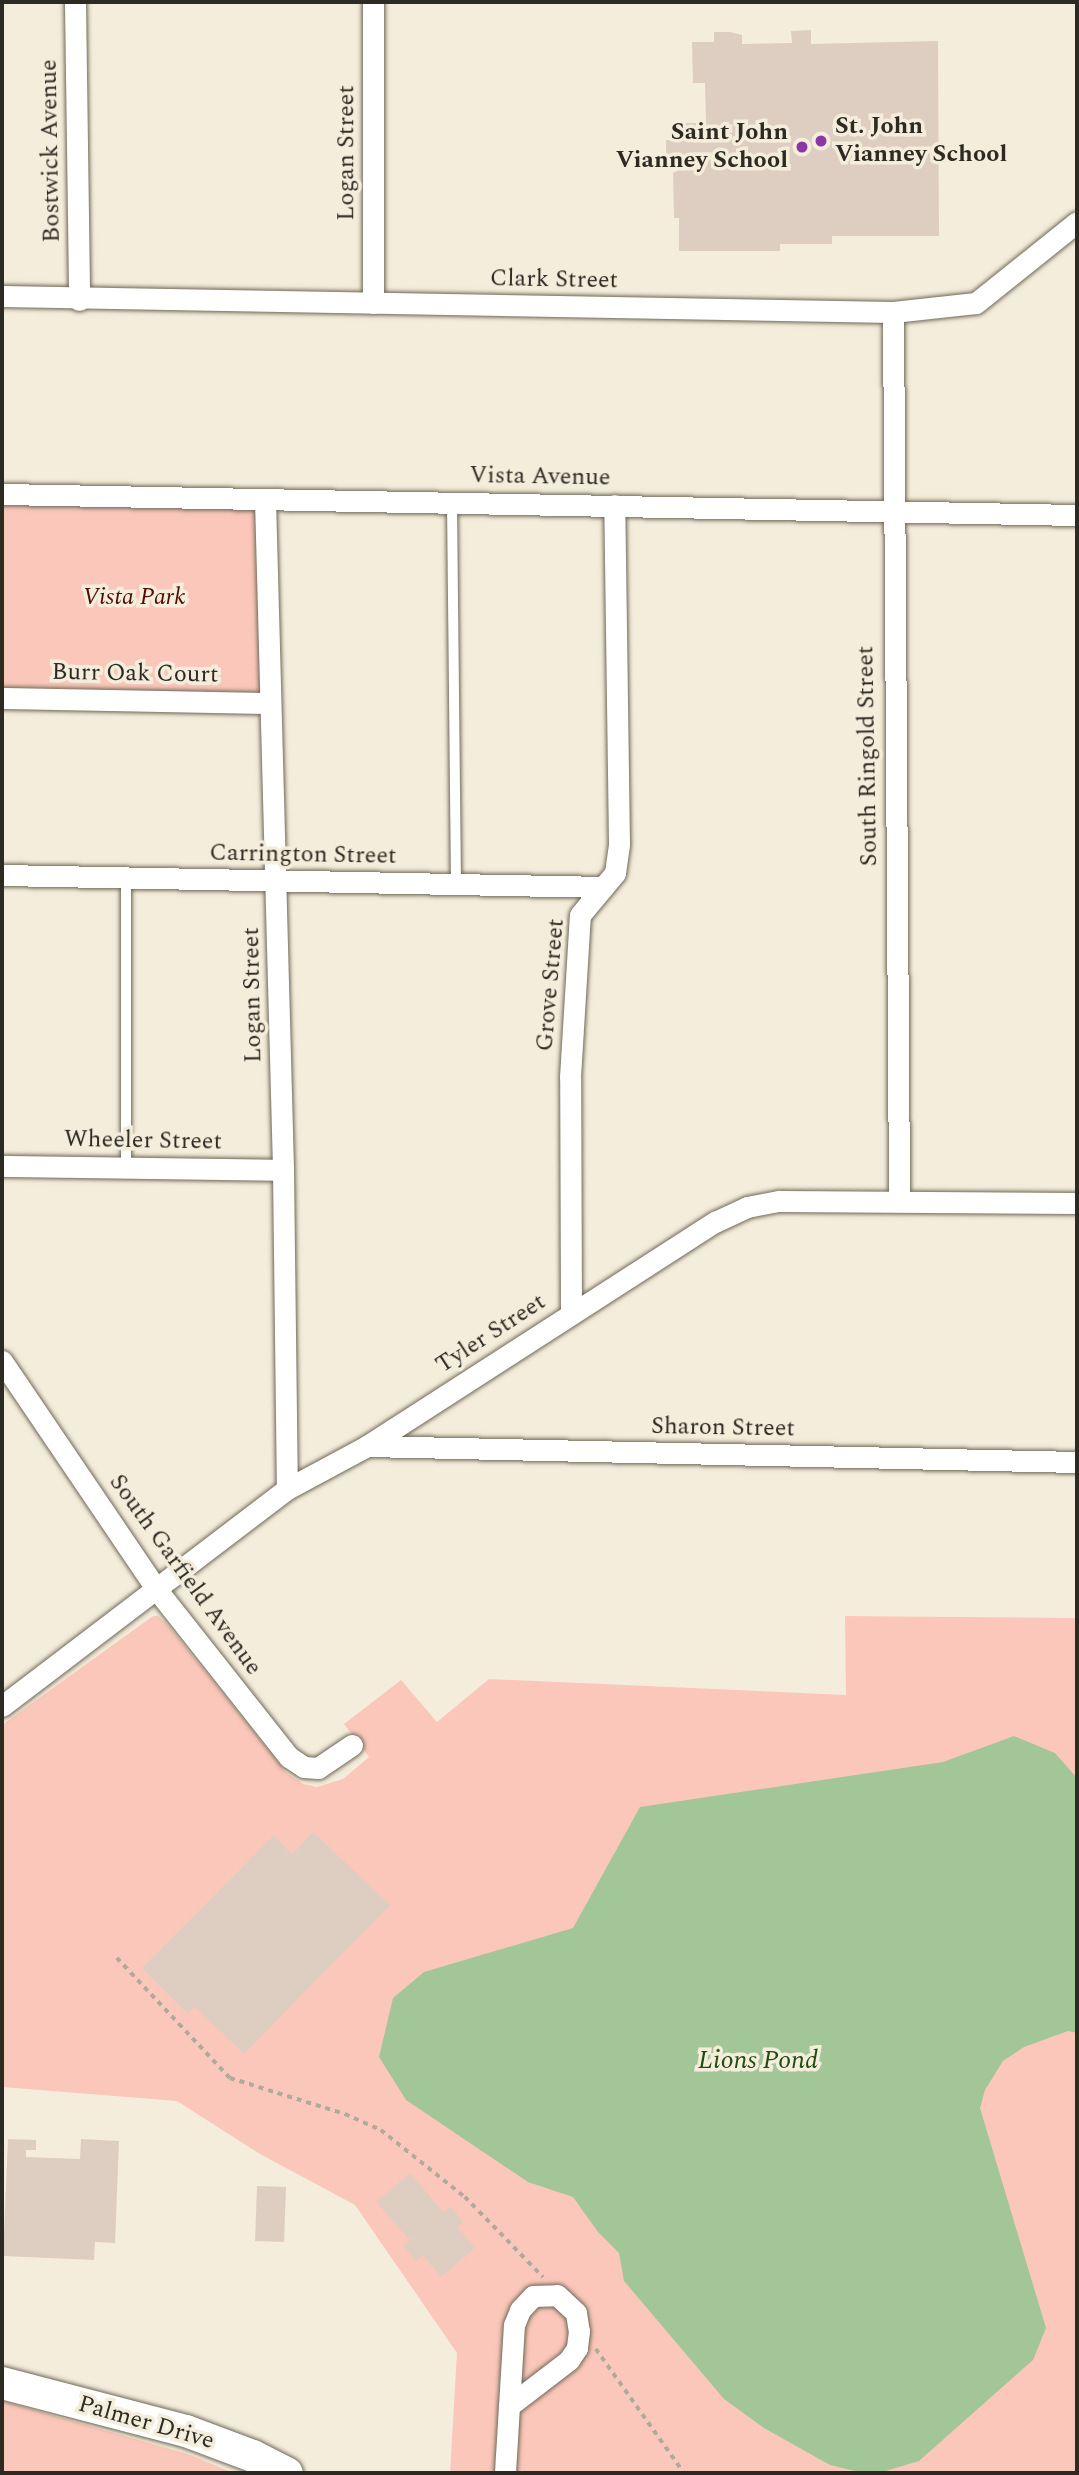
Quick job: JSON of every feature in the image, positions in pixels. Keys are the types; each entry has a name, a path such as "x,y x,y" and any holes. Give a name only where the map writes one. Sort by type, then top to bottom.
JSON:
{"street":[{"name":"Bostwick Avenue","path":"75,2 79,300"},
{"name":"Logan Street","path":"373,2 373,303"},
{"name":"Clark Street","path":"2,296 79,300 893,312 976,303 1077,222"},
{"name":"South Ringold Street","path":"893,312 892,511 899,1200"},
{"name":"Vista Avenue","path":"2,494 1077,515"},
{"name":"Logan Street","path":"265,499 268,703 276,880 283,1170 287,1489"},
{"name":"Grove Street","path":"571,1314 570,1077 580,915 615,873 619,844 614,505"},
{"name":"Burr Oak Court","path":"2,698 268,703"},
{"name":"Carrington Street","path":"2,875 603,887"},
{"name":"Wheeler Street","path":"2,1166 283,1170"},
{"name":"Tyler Street","path":"2,1706 287,1489 367,1446 715,1222 747,1207 779,1201 1077,1203"},
{"name":"South Garfield Avenue","path":"2,1361 157,1590 289,1757 304,1767 318,1768 352,1745"},
{"name":"Sharon Street","path":"367,1446 1077,1462"},
{"path":"505,2473 509,2406 514,2325 520,2310 533,2297 557,2295 569,2304 578,2321 577,2348 569,2360 509,2406"},
{"name":"Palmer Drive","path":"2,2383 186,2431 253,2456 287,2473"}],"lane":[{"path":"452,502 456,884"},
{"path":"126,878 126,1168"}],"path":[{"path":"117,1958 230,2078 345,2114 381,2130 464,2197 535,2266 557,2295"},
{"path":"578,2321 613,2376 684,2473"}],"green space":[{"name":"Vista Park","path":"2,494 265,499 261,703 2,698"},
{"path":"153,1616 158,1616 167,1624 287,1773 303,1784 317,1787 343,1779 369,1757 344,1724 401,1680 437,1722 489,1679 846,1695 845,1616 1077,1618 1077,2473 450,2473 457,2353 355,2205 260,2154 177,2101 2,2087 2,1725"},
{"path":"2,2401 188,2454 233,2473 2,2473"}],"water":[{"name":"Lions Pond","path":"1014,1736 1055,1753 1077,1778 1077,2033 1068,2031 1024,2047 1003,2061 985,2090 980,2108 1046,2328 1033,2360 919,2461 879,2473 863,2473 830,2465 764,2428 724,2399 624,2281 619,2253 598,2232 573,2197 528,2182 406,2100 379,2057 393,1998 424,1972 573,1928 640,1807 943,1762"}],"building":[{"name":"Saint John Vianney School","path":"811,30 811,44 938,41 939,236 832,236 832,244 780,244 780,251 679,251 679,218 674,218 673,173 679,170 679,155 666,155 666,140 678,140 678,123 706,123 705,83 693,83 692,42 714,42 714,32 730,32 742,35 742,44 792,43 791,31"},
{"path":"313,1832 390,1905 244,2054 195,2007 187,2013 142,1968 274,1835 292,1854"},
{"path":"8,2139 36,2140 36,2150 26,2150 26,2157 80,2159 81,2139 119,2141 115,2243 95,2242 94,2260 3,2256"},
{"path":"410,2173 443,2212 450,2206 463,2222 457,2227 475,2248 441,2277 423,2255 416,2261 403,2246 410,2240 376,2202"},
{"path":"257,2186 286,2187 284,2242 255,2241"}],"place":[{"name":"St. John Vianney School","path":"821,141"},
{"name":"Saint John Vianney School","path":"802,147"}]}
